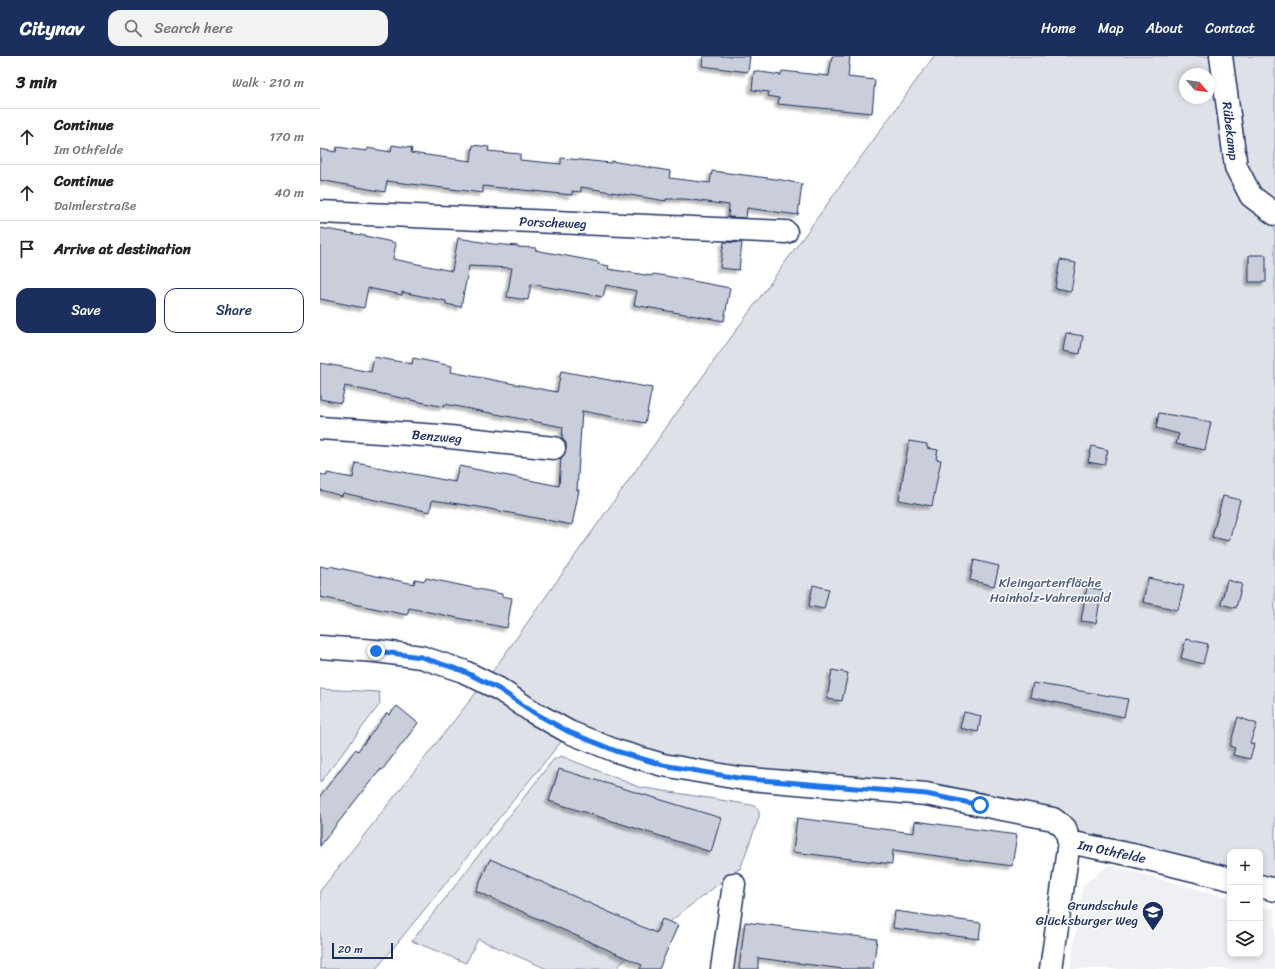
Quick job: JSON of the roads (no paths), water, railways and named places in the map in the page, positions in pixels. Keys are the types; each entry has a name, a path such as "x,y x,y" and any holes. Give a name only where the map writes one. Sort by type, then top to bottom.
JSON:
{"street":[{"name":"Rübekamp","path":"1221,56 1236,167 1251,196 1275,214"},
{"name":"Porscheweg","path":"320,212 786,232"},
{"name":"Benzweg","path":"320,428 440,436 554,448"},
{"name":"Im Othfelde","path":"320,647 376,651 421,657 463,671 499,689 533,712 569,732 616,751 663,765 738,778 926,794 1053,819 1065,828 1069,842 1132,855 1227,878"},
{"path":"1051,969 1069,842"},
{"path":"722,969 734,884"},
{"path":"1263,887 1275,890"}],"place":[{"name":"Grundschule Glücksburger Weg","path":"1153,932"}],"park label":[{"name":"Kleingartenfläche Hainholz-Vahrenwald","path":"1050,590"}]}
